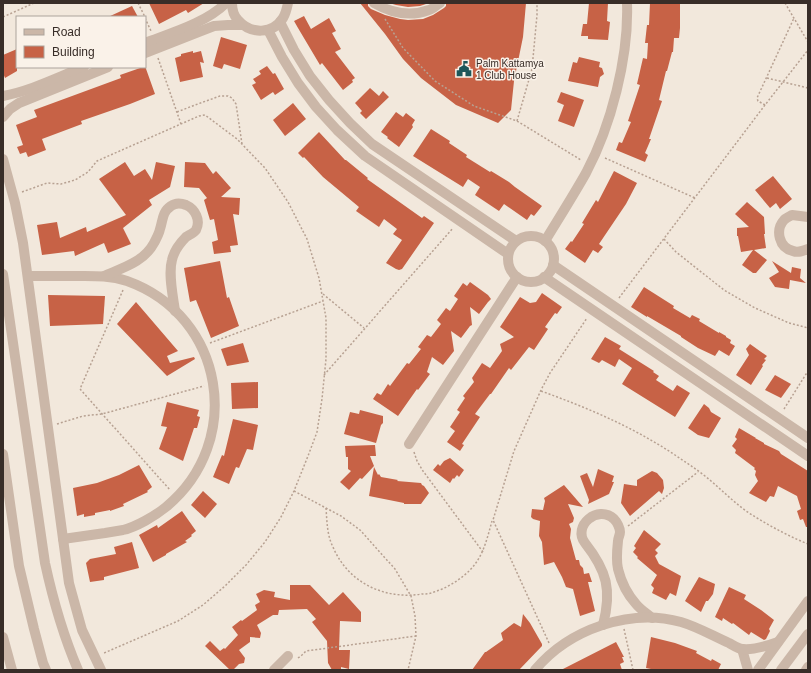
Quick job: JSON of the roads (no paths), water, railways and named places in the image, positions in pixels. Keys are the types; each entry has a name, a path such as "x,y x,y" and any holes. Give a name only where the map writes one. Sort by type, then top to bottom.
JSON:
{"street":[{"path":"146,51 155,44 211,15 226,3"},
{"path":"232,3 235,17 242,25 259,31 268,30 280,22 287,10 288,3"},
{"path":"375,4 393,12 412,14 430,10 440,3"},
{"path":"546,241 586,172 600,141 612,108 620,75 625,41 627,3"},
{"path":"280,22 294,50 310,76 329,100 366,139 516,241"},
{"path":"146,43 155,44 214,26 228,24 242,25"},
{"path":"268,30 298,83 316,107 337,130 365,156 508,254"},
{"path":"3,117 18,103 23,96 82,68"},
{"path":"3,96 23,96 105,68"},
{"path":"3,159 13,195 23,243 69,582 82,630 102,670"},
{"path":"104,276 132,264 144,256 154,244 160,231 162,216 167,209 174,204 183,204 191,207 196,214 198,222 196,230 177,248 172,261 171,274 175,311"},
{"path":"808,217 792,215 784,220 780,228 779,237 784,245 791,251 800,252 808,250"},
{"path":"523,237 539,237 546,241 552,249 554,260 550,272 538,280 523,280 517,277 510,269 508,259 508,254 511,247 516,241 523,237"},
{"path":"553,265 808,438"},
{"path":"3,274 45,563 50,589 64,637 78,670"},
{"path":"28,276 104,276 127,281 148,291 175,311 184,320 198,339 207,360 213,383 215,406 213,429 206,452 196,473 182,492 165,508 146,521 124,530 63,539"},
{"path":"410,442 517,277"},
{"path":"544,277 808,456"},
{"path":"3,454 19,566 34,629 46,670"},
{"path":"603,625 607,611 608,596 606,581 594,554 583,540 582,533 583,526 587,520 600,514 608,515 614,519 618,525 620,532 617,548 618,568 624,587 635,604 652,618"},
{"path":"758,670 808,601"},
{"path":"535,670 562,646 586,631 612,622 641,617 662,618 681,622 700,629 742,649 760,647 778,642"},
{"path":"782,670 808,634"},
{"path":"3,636 12,670"},
{"path":"742,649 748,670"},
{"path":"274,670 287,657"}],"place":[{"name":"Palm Kattamya 1 Club House","path":"464,69"}]}
